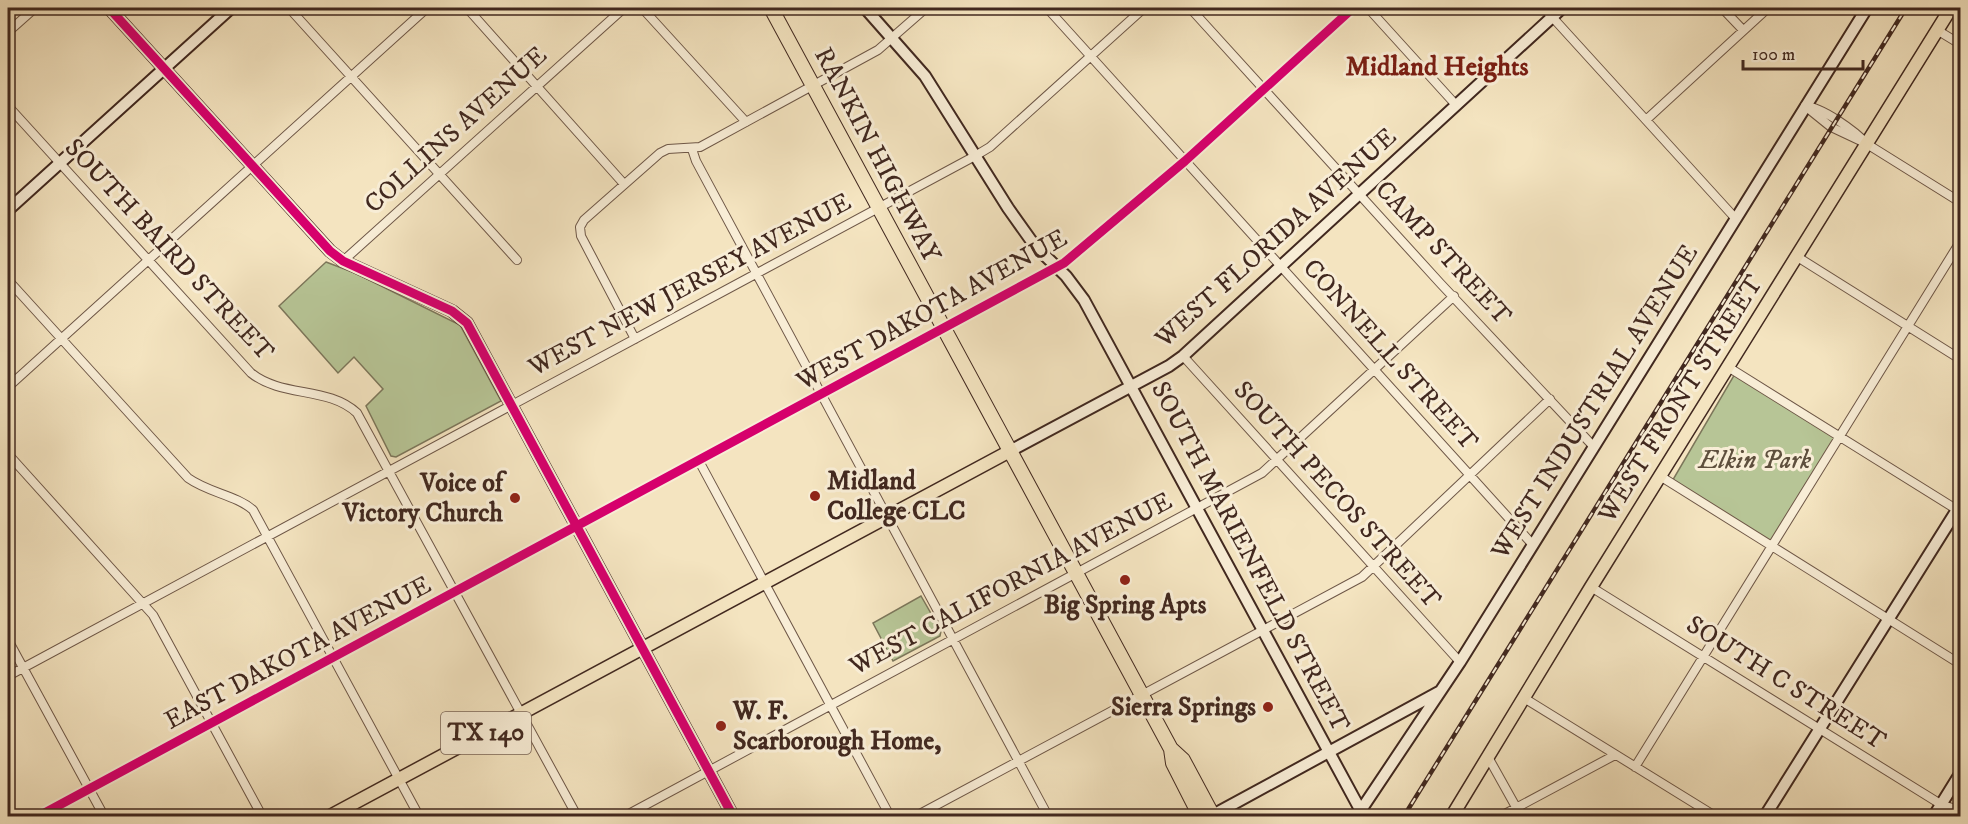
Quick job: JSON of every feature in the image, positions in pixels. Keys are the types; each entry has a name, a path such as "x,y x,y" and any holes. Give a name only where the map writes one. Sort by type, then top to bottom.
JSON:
{"highway":[{"name":"RANKIN HIGHWAY","path":"771,8 1171,749 1173,763 1208,816"}],"main road":[{"name":"WEST FRONT STREET","path":"1452,816 1591,586 1951,8"},
{"name":"WEST FLORIDA AVENUE","path":"642,649 1010,451"},
{"name":"TX 140","path":"330,816 642,649"}],"street":[{"path":"8,32 35,8"},
{"path":"109,8 330,250 343,261 463,318 733,816"},
{"path":"8,210 231,8"},
{"path":"289,8 517,260"},
{"path":"8,387 427,8"},
{"path":"467,8 624,184"},
{"name":"COLLINS AVENUE","path":"343,261 624,8"},
{"path":"642,8 746,122"},
{"name":"SOUTH MARIENFELD STREET","path":"865,8 925,76 1035,246 1080,293 1198,507 1362,815"},
{"path":"635,339 580,230 584,220 664,151 692,149 879,50 926,8"},
{"name":"CONNELL STREET","path":"1047,8 1533,545"},
{"name":"WEST NEW JERSEY AVENUE","path":"8,676 975,156 990,147 1144,8"},
{"name":"CAMP STREET","path":"1190,8 1594,447"},
{"name":"WEST DAKOTA AVENUE","path":"577,527 1057,268 1088,246 1185,161 1353,8"},
{"path":"1368,8 1456,105"},
{"path":"1544,8 1736,219"},
{"name":"WEST FLORIDA AVENUE","path":"1010,451 1183,356 1562,8"},
{"path":"1722,8 1743,30"},
{"path":"1646,120 1768,8"},
{"name":"WEST INDUSTRIAL AVENUE","path":"1362,815 1460,662 1867,8"},
{"path":"1937,30 1960,44"},
{"name":"SOUTH BAIRD STREET","path":"8,106 256,378 277,387 341,401 352,408 362,419 577,816"},
{"path":"1805,106 1814,107 1858,134 1867,144 1960,202"},
{"path":"692,149 696,161 756,274 1048,816"},
{"path":"1635,766 1960,242"},
{"path":"1796,256 1960,359"},
{"path":"8,280 188,478 207,491 245,503 253,510 419,816"},
{"name":"WEST CALIFORNIA AVENUE","path":"625,816 1262,473 1454,296"},
{"name":"SOUTH PECOS STREET","path":"1183,356 1460,662"},
{"path":"1728,367 1959,509 1765,816"},
{"path":"916,816 1362,578 1550,399"},
{"path":"8,454 153,615 262,816"},
{"path":"699,461 890,816"},
{"path":"1660,477 1960,664"},
{"name":"EAST DAKOTA AVENUE","path":"39,816 577,527"},
{"name":"SOUTH C STREET","path":"1591,586 1941,805 1960,814"},
{"path":"8,640 104,816"},
{"path":"1208,816 1441,691"},
{"path":"1524,698 1715,816"},
{"path":"1501,816 1615,755"},
{"path":"1488,757 1521,816"},
{"path":"1934,816 1960,774"}],"green space":[{"path":"326,262 355,273 460,325 501,401 396,457 391,456 366,406 383,389 354,357 338,373 279,306"},
{"name":"Elkin Park","path":"1736,372 1840,437 1772,547 1671,483"},
{"path":"921,596 941,631 940,636 893,661 873,623"}],"railway":[{"path":"1404,816 1906,8"}],"cycle path":[{"path":"109,8 330,251 343,261 452,311 467,323 733,816"},
{"path":"39,816 1064,263 1185,161 1353,8"}],"place":[{"name":"Midland College CLC","path":"815,496"},
{"name":"Voice of Victory Church","path":"515,498"},
{"name":"Big Spring Apts","path":"1125,580"},
{"name":"Sierra Springs","path":"1268,707"},
{"name":"W. F. Scarborough Home,","path":"721,726"}],"district":[{"name":"Midland Heights","path":"1437,67"}]}
